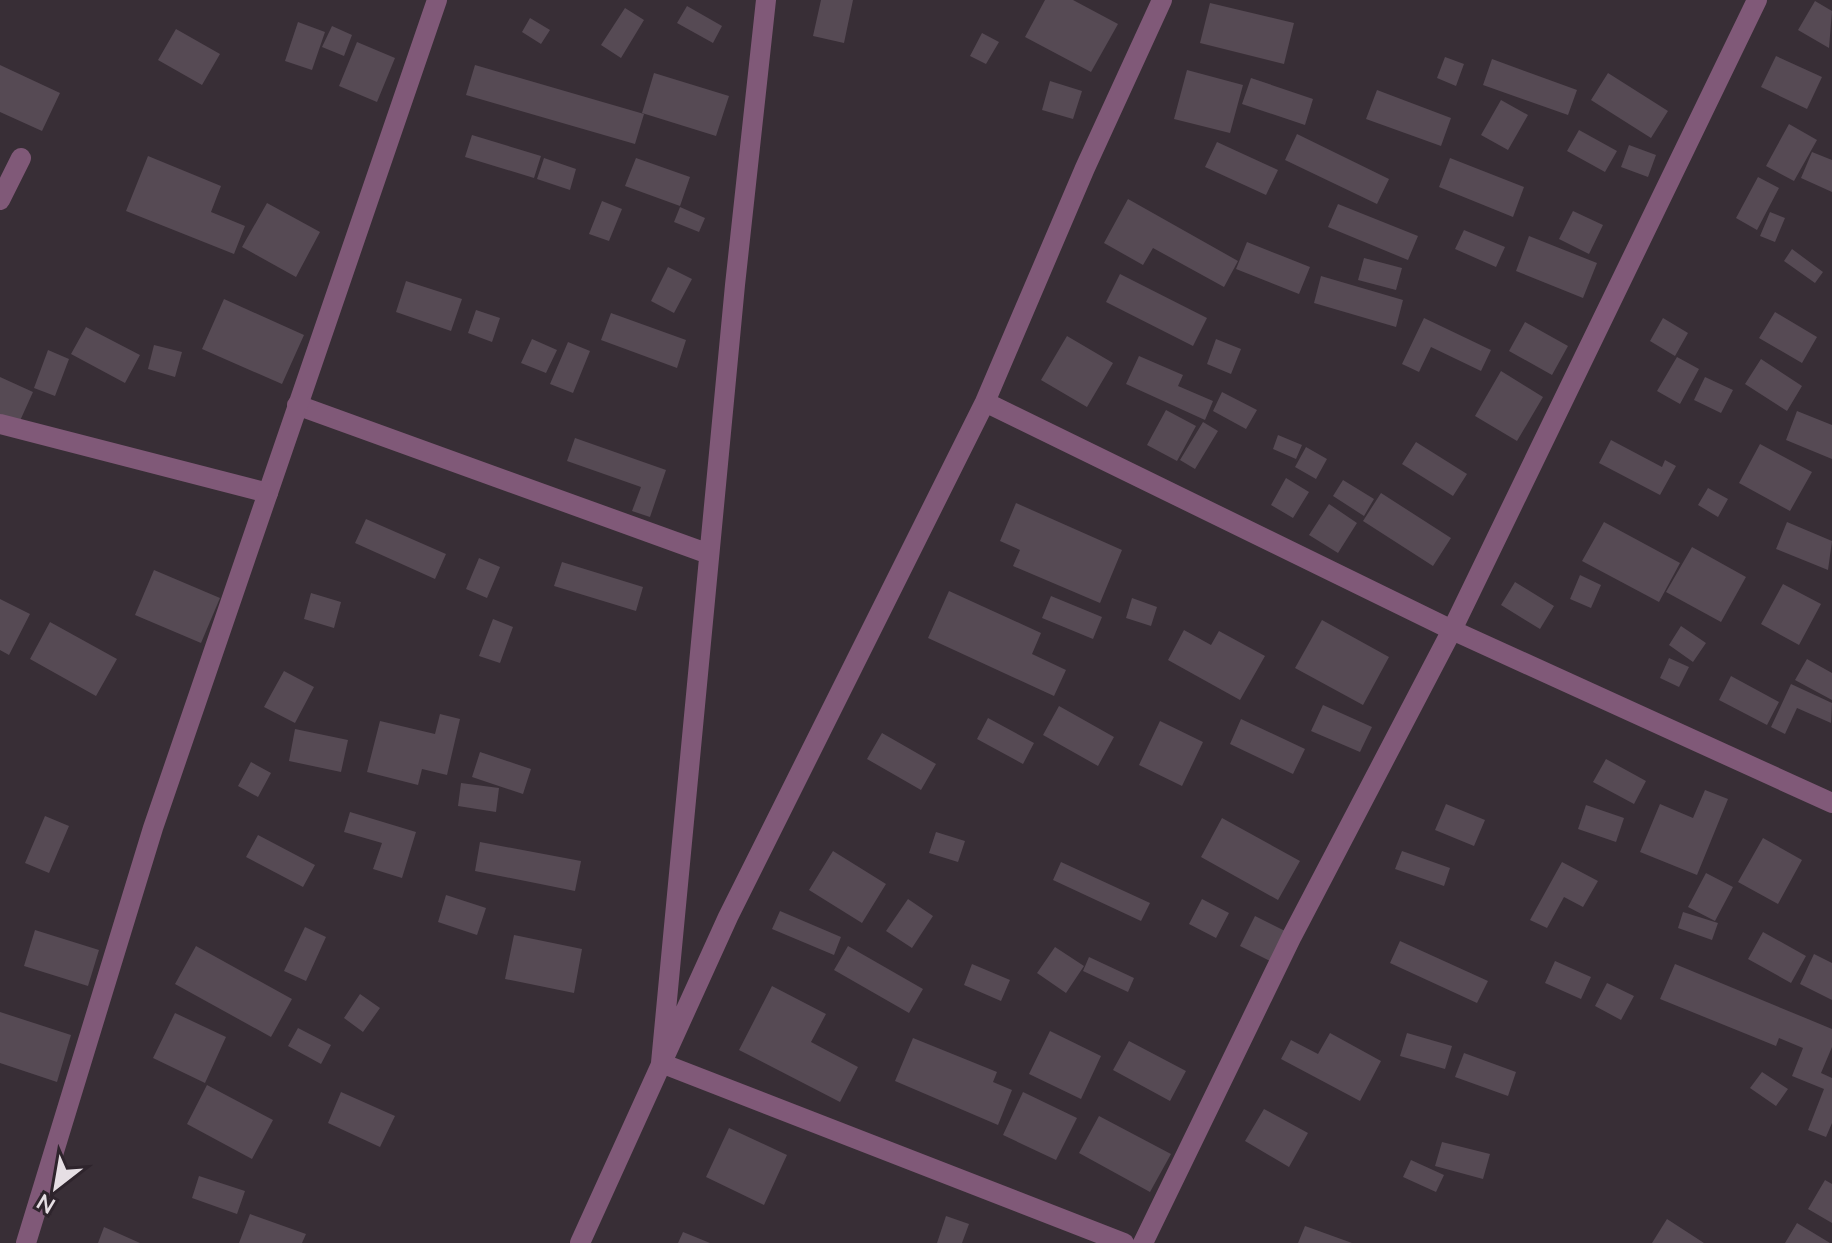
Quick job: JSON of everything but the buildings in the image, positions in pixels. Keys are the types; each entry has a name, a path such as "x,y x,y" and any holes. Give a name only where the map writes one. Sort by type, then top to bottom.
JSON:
{"street":[{"path":"26,1243 153,828 437,0"},
{"path":"661,1063 766,0"},
{"path":"580,1243 728,917 985,402 1085,168 1162,0"},
{"path":"1143,1243 1292,936 1452,630 1757,0"},
{"path":"0,200 21,158"},
{"path":"985,402 1452,630 1832,803"},
{"path":"297,405 709,554"},
{"path":"0,424 268,493"},
{"path":"661,1063 1124,1243"}]}
